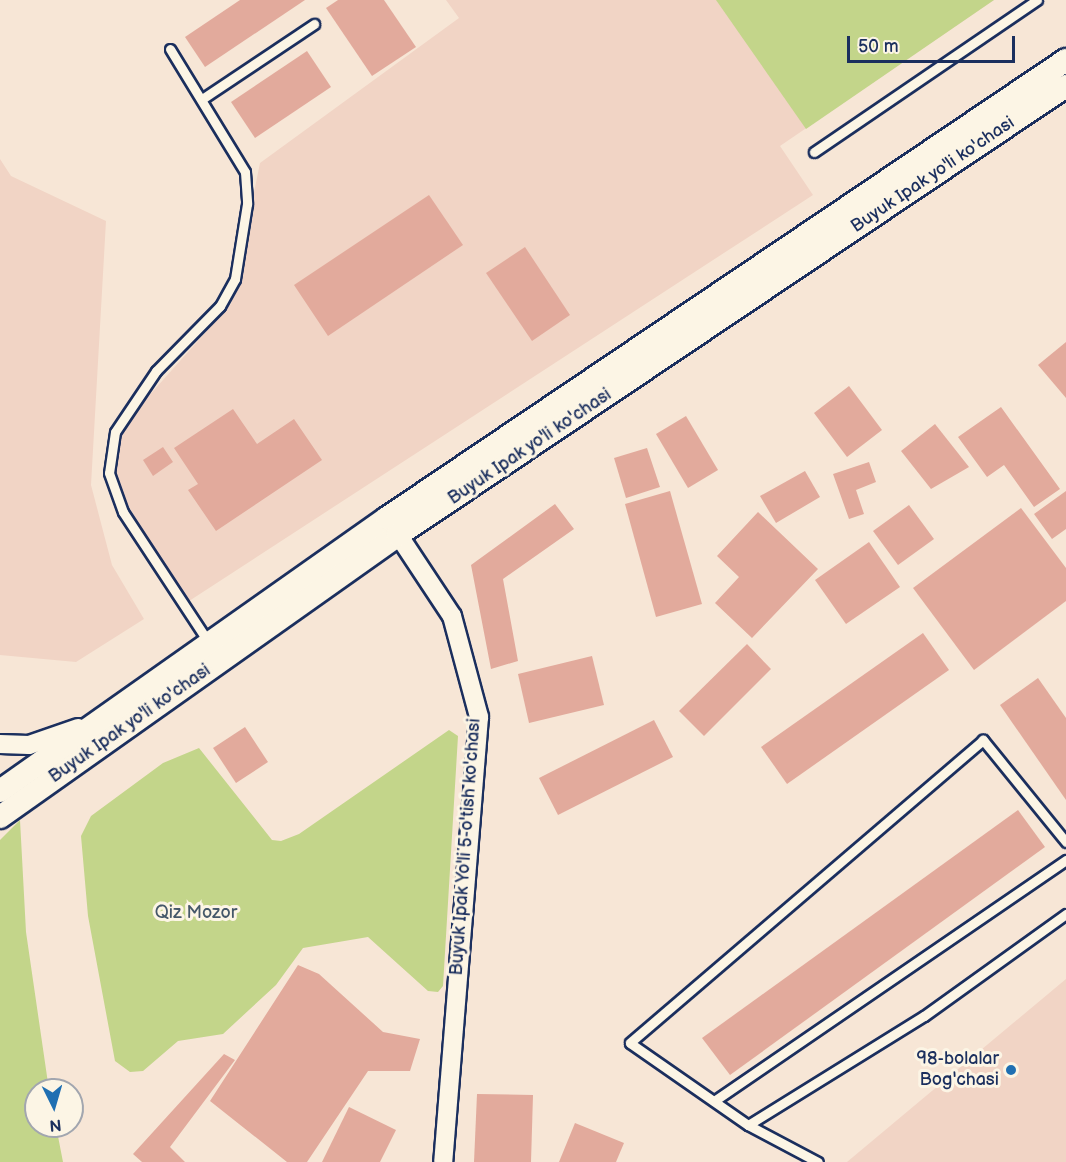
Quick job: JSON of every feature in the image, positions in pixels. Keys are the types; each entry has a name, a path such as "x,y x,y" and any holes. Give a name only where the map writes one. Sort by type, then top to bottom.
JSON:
{"street":[{"name":"Buyuk Ipak yo'li ko'chasi","path":"0,817 9,785 97,721 209,643 393,527 1066,60"},
{"name":"Buyuk Ipak yo'li ko'chasi","path":"9,785 393,527 1066,86"},
{"name":"Buyuk Ipak Yo'li 5-o'tish ko'chasi","path":"393,527 452,616 479,717 442,1162"},
{"name":"Buyuk Ipak yo'li ko'chasi","path":"0,744 30,745 97,721"}],"lane":[{"path":"814,152 1037,0"},
{"path":"201,99 314,24"},
{"path":"170,50 237,156 249,187 235,279 220,306 156,371 115,432 109,473 123,512 209,643"},
{"path":"818,1162 748,1125 630,1043 983,740 1066,842"},
{"path":"714,1101 1066,860"},
{"path":"748,1125 924,1016 1066,914"},
{"path":"793,1162 798,1152"}],"shaded area":[{"path":"446,0 994,0 780,146 813,195 186,603 115,483 120,428 231,304 260,163 459,18"},
{"path":"0,159 11,176 106,221 91,485 112,565 144,619 76,662 0,655"},
{"name":"98-bolalar Bog'chasi","path":"1066,979 1066,1162 847,1162"}],"green space":[{"path":"716,0 994,0 806,129"},
{"name":"Qiz Mozor","path":"449,730 458,736 443,986 438,992 428,991 368,937 303,948 276,985 223,1034 178,1041 143,1071 130,1072 115,1061 88,916 81,836 91,816 163,763 199,748 272,840 281,841 299,834"},
{"path":"20,820 26,932 47,1078 24,1078 24,1138 58,1138 63,1162 0,1162 0,840"}],"building":[{"path":"240,0 305,0 205,67 185,37"},
{"path":"338,0 384,0 416,47 372,76 326,8"},
{"path":"307,51 331,87 255,138 231,102"},
{"path":"429,195 463,245 328,336 294,285"},
{"path":"525,247 570,315 532,341 486,273"},
{"path":"1066,342 1066,398 1038,365"},
{"path":"849,386 882,430 847,457 814,413"},
{"path":"1001,407 1060,489 1034,507 1004,465 987,477 958,437"},
{"path":"233,409 257,444 294,419 322,460 216,531 188,490 198,484 174,448"},
{"path":"686,416 718,470 688,488 656,434"},
{"path":"935,424 969,467 931,489 901,451"},
{"path":"163,447 173,462 153,476 143,460"},
{"path":"647,448 660,487 626,498 614,458"},
{"path":"869,462 876,482 856,490 864,514 849,519 833,474"},
{"path":"805,471 820,497 776,523 760,496"},
{"path":"670,491 702,604 656,617 625,504"},
{"path":"1066,491 1066,529 1052,539 1034,514"},
{"path":"555,504 574,529 503,579 518,661 491,669 471,565"},
{"path":"909,505 934,539 898,565 873,531"},
{"path":"1021,508 1066,568 1066,601 974,670 913,588"},
{"path":"758,512 818,569 752,638 715,603 739,577 717,556"},
{"path":"869,542 900,587 846,624 815,580"},
{"path":"923,633 949,670 787,784 761,747"},
{"path":"747,644 771,669 704,736 679,711"},
{"path":"592,656 604,705 529,723 518,674"},
{"path":"1038,678 1066,718 1066,800 1000,705"},
{"path":"654,720 673,757 558,815 539,778"},
{"path":"245,727 268,762 236,783 213,748"},
{"path":"1018,810 1045,847 730,1075 702,1038"},
{"path":"298,965 319,974 383,1032 420,1039 410,1071 368,1071 307,1162 287,1162 210,1101"},
{"path":"224,1054 235,1060 170,1147 185,1162 142,1162 133,1154"},
{"path":"477,1094 533,1095 531,1162 474,1162"},
{"path":"349,1107 396,1130 380,1162 322,1162"},
{"path":"575,1123 624,1143 616,1162 559,1162"}],"place":[{"name":"98-bolalar Bog'chasi","path":"1011,1070"}]}
